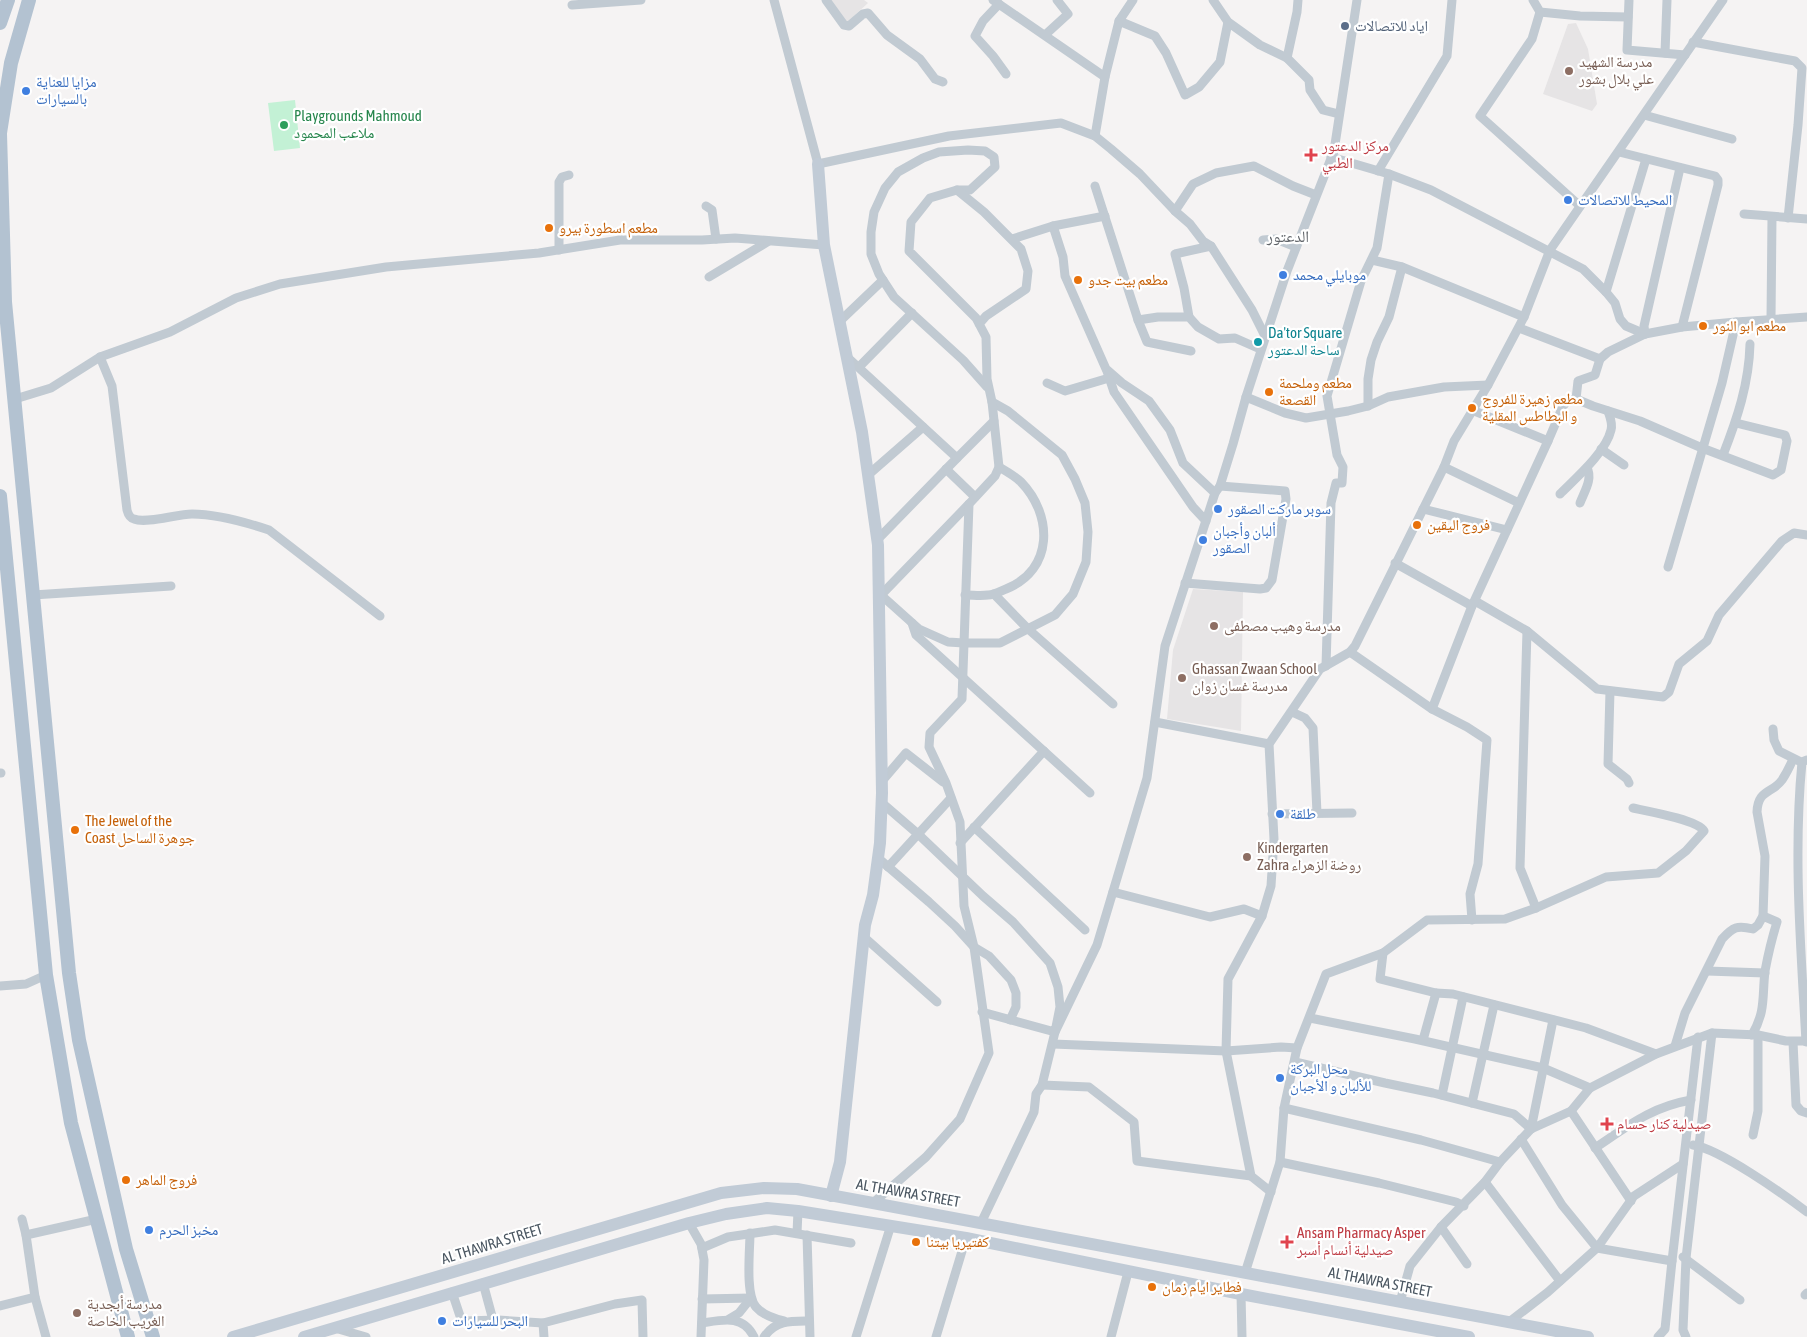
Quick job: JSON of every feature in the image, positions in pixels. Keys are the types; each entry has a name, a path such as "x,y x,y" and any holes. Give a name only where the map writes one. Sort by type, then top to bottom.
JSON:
{"main road":[{"path":"0,23 8,0"},
{"path":"29,0 11,63 0,133 2,303 15,399 68,964 79,1040 126,1249 153,1337"},
{"path":"818,164 824,245 862,432 878,543 882,781 883,862 864,937 840,1162 831,1196"},
{"path":"0,496 46,975 71,1123 128,1337"},
{"path":"58,1043 79,1040"},
{"name":"AL THAWRA STREET","path":"233,1337 720,1194 764,1188 789,1189 873,1203 1588,1337"},
{"path":"304,1337 689,1223 726,1214 767,1208 798,1210 966,1238 1431,1334 1469,1337"},
{"path":"460,1270 462,1280 468,1288"},
{"path":"432,1279 437,1287 438,1296"},
{"path":"113,1280 127,1311 134,1312 142,1302"}],"street":[{"path":"572,5 641,0"},
{"path":"774,0 818,164 948,136 1061,123 1095,136 1140,174 1211,246 1252,310 1265,336"},
{"path":"826,0 842,23 847,26 864,13 868,13 887,35 920,59 935,78 944,82"},
{"path":"1045,35 1068,14 1057,0"},
{"path":"1095,136 1104,77 1119,20 1133,0"},
{"path":"1213,0 1228,22 1260,45 1287,58 1309,80 1310,90 1323,110 1339,114"},
{"path":"1287,58 1298,12 1298,0"},
{"path":"1055,1032 1097,945 1147,778 1165,646 1206,521 1234,444 1260,349 1296,247 1331,157 1357,0"},
{"path":"1378,171 1447,56 1452,0"},
{"path":"1533,0 1540,12 1532,39 1480,116 1580,206"},
{"path":"1629,0 1628,50 1685,55"},
{"path":"1665,53 1667,0"},
{"path":"1251,1176 1226,1051 1228,979 1262,916 1271,886 1274,839 1270,744 1320,669 1350,652 1369,620 1395,563 1444,467 1454,441 1488,385 1524,317 1550,250 1723,0"},
{"path":"1006,74 994,56 975,36 996,2 1104,77"},
{"path":"1540,12 1580,16 1628,17"},
{"path":"1119,20 1156,36 1166,53 1184,96 1199,87 1220,62 1228,22"},
{"path":"1693,42 1795,61 1802,68 1788,218"},
{"path":"1644,115 1732,139"},
{"path":"881,595 995,476 999,467 992,402 989,388 987,379 986,337 976,318 909,251 911,222 930,198 957,190 970,190 995,166 994,157 984,151 939,152 923,158 898,172 885,188 874,212 871,232 871,254 883,280 894,297 963,360 989,388"},
{"path":"1619,152 1715,176 1718,180 1682,327"},
{"path":"1331,157 1389,174 1431,190 1550,250 1583,269 1615,303 1620,319 1626,326 1645,334"},
{"path":"1606,292 1646,159"},
{"path":"1175,211 1193,184 1216,172 1254,166 1293,186 1316,195"},
{"path":"1645,334 1644,326 1680,168"},
{"path":"1326,666 1331,503 1336,483 1342,483 1343,467 1337,456 1327,396 1361,281 1377,248 1389,174"},
{"path":"559,250 559,182 562,177 569,175"},
{"path":"1095,186 1138,320 1147,342 1191,351"},
{"path":"957,190 984,212 1022,249 1028,271 1026,289 986,316 979,324"},
{"path":"706,206 712,210 716,239"},
{"path":"1744,214 1807,219"},
{"path":"1012,239 1053,226 1105,216"},
{"path":"1771,319 1772,216"},
{"path":"1053,226 1063,257 1065,276 1108,373 1114,392 1193,507 1206,521"},
{"path":"15,399 51,388 100,357 170,332 236,298 280,284 386,267 559,250 620,240 735,238 824,245"},
{"path":"1263,240 1276,239 1296,247"},
{"path":"709,277 769,241"},
{"path":"1211,246 1174,254 1184,288 1189,317 1198,326 1219,339 1235,338 1260,349"},
{"path":"1372,260 1402,267 1524,317"},
{"path":"1368,406 1368,379 1371,360 1377,342 1390,317 1402,267"},
{"path":"840,322 883,280"},
{"path":"859,367 912,314"},
{"path":"1138,320 1158,317 1189,317"},
{"path":"1576,399 1578,381 1595,375 1600,359 1608,352 1645,334 1682,327 1771,319 1807,318"},
{"path":"1668,567 1722,383 1736,322"},
{"path":"1518,328 1600,359"},
{"path":"1723,455 1736,423 1747,381 1750,344"},
{"path":"846,356 957,458"},
{"path":"100,357 112,386 127,510 134,520 189,514 205,515 249,523 269,530 380,616"},
{"path":"1047,383 1065,391 1108,373"},
{"path":"1108,373 1149,401 1170,430 1183,464 1217,489 1286,490 1272,580 1266,588 1185,583"},
{"path":"1246,397 1292,415 1306,418 1368,406 1388,397 1444,386 1488,385"},
{"path":"1432,709 1474,603 1548,442 1562,406 1568,400 1576,399 1640,421 1702,448 1773,475 1781,470 1787,441 1785,435 1736,423"},
{"path":"992,402 1008,411 1062,455 1075,479 1084,503 1088,532 1086,562 1073,594 1055,615 1000,643 964,644 948,642 919,628 881,595 878,543 946,469 994,421"},
{"path":"1472,410 1548,442"},
{"path":"1560,494 1587,468 1612,430 1608,411"},
{"path":"868,475 923,427"},
{"path":"1601,449 1624,465"},
{"path":"966,595 994,594 1018,584 1036,567 1044,543 1043,522 1034,499 1020,481 999,467"},
{"path":"1444,467 1519,503"},
{"path":"1580,503 1590,474 1587,468"},
{"path":"946,469 975,497"},
{"path":"873,1203 926,1158 960,1119 989,1054 974,947 964,906 960,822 946,783 929,747 930,733 962,699 969,504"},
{"path":"1423,509 1507,530"},
{"path":"1395,563 1527,631 1597,689 1663,697 1669,692 1679,664 1707,641 1719,615 1782,541 1794,533 1807,534"},
{"path":"33,595 171,586"},
{"path":"994,594 1027,628 1113,704"},
{"path":"912,622 916,635 1090,793"},
{"path":"1527,631 1520,868 1536,908"},
{"path":"1350,652 1432,709 1488,740 1478,864 1470,894 1472,920"},
{"path":"1610,691 1608,764 1627,779 1628,783"},
{"path":"1292,712 1305,718 1313,728 1317,813"},
{"path":"1155,722 1270,744"},
{"path":"1773,729 1774,740 1779,751 1801,760"},
{"path":"960,843 1044,751"},
{"path":"882,781 906,753 946,783"},
{"path":"1674,1046 1685,1013 1722,939 1731,929 1744,927 1753,929 1758,925 1763,916 1765,856 1757,806 1761,795 1781,782 1801,760"},
{"path":"1400,1302 1410,1266 1441,1228 1464,1206 1500,1162 1531,1129 1571,1111 1590,1088 1656,1054 1712,1033 1755,1035 1793,1042 1806,1041 1798,893 1801,760"},
{"path":"951,798 918,834 883,862 936,908 974,947 989,956 1011,980 1016,993 1016,1007 1010,1020"},
{"path":"882,803 1013,922 1050,964 1058,987 1060,1007 1042,1085 1036,1094 1034,1112 981,1223"},
{"path":"1245,1273 1280,1162 1284,1108 1296,1062 1297,1048 1326,974 1383,953 1426,920 1505,920 1606,877 1658,873 1686,851 1704,831 1700,826 1634,808"},
{"path":"1272,814 1352,813"},
{"path":"974,827 1085,930"},
{"path":"1113,892 1210,917 1244,909 1262,916"},
{"path":"1752,1135 1758,1111 1755,1035 1763,1008 1765,973 1777,922 1763,916"},
{"path":"864,937 937,1002"},
{"path":"1383,953 1380,979 1436,993 1464,997 1586,1028 1656,1054"},
{"path":"1707,970 1765,973"},
{"path":"1,983 26,984 46,975"},
{"path":"1423,1040 1436,993"},
{"path":"1442,1095 1464,997"},
{"path":"1472,1103 1494,1005"},
{"path":"982,1012 1055,1032"},
{"path":"1310,1018 1423,1040 1543,1068 1590,1088"},
{"path":"1531,1129 1553,1020"},
{"path":"1665,1329 1685,1334 1686,1258 1712,1033"},
{"path":"1658,1337 1665,1329 1698,1037"},
{"path":"1793,1042 1796,1106 1801,1111 1807,1113"},
{"path":"1052,1044 1226,1051 1281,1047 1297,1048"},
{"path":"1296,1062 1442,1095 1514,1114 1531,1129"},
{"path":"1042,1085 1089,1087 1134,1122 1137,1161 1251,1176 1271,1192"},
{"path":"1595,1148 1655,1110 1672,1103 1690,1100"},
{"path":"1284,1108 1421,1140 1500,1162"},
{"path":"1571,1111 1631,1201"},
{"path":"1521,1140 1562,1205 1597,1248 1686,1258 1740,1300"},
{"path":"1685,1144 1698,1146 1727,1159 1807,1212"},
{"path":"1280,1162 1379,1183 1456,1202 1464,1206"},
{"path":"1509,1322 1597,1248 1634,1196 1683,1164"},
{"path":"1485,1182 1560,1281"},
{"path":"797,1234 798,1210"},
{"path":"22,1219 36,1297 46,1337"},
{"path":"26,1235 97,1220"},
{"path":"689,1223 702,1248 704,1260 701,1337"},
{"path":"856,1337 891,1225"},
{"path":"1441,1228 1467,1264"},
{"path":"702,1248 728,1237 775,1230 851,1243"},
{"path":"750,1233 751,1298 756,1308 773,1318 784,1321 809,1321"},
{"path":"807,1235 810,1337"},
{"path":"936,1337 966,1238"},
{"path":"1112,1337 1128,1272"},
{"path":"483,1283 493,1320"},
{"path":"452,1292 461,1319 464,1321 543,1322 615,1304 642,1300 643,1337"},
{"path":"1242,1294 1242,1337"},
{"path":"0,1306 36,1297"},
{"path":"702,1299 751,1298"},
{"path":"729,1320 751,1298"},
{"path":"702,1322 729,1320 739,1322 747,1326 754,1337"},
{"path":"764,1337 784,1321"},
{"path":"543,1322 544,1337"},
{"path":"334,1328 366,1337"}],"shaded area":[{"path":"829,0 864,0 868,3 846,23"},
{"path":"1576,23 1588,49 1597,104 1592,111 1543,94 1568,24"},
{"path":"1193,589 1243,592 1241,731 1167,719 1173,650"}],"green space":[{"name":"Playgrounds Mahmoud ملاعب المحمود","path":"295,100 300,148 274,151 268,103"}],"place":[{"name":"اياد للاتصالات","path":"1345,26"},
{"name":"مدرسة الشهيد علي بلال بشور","path":"1569,71"},
{"name":"مزايا للعناية بالسيارات","path":"26,91"},
{"name":"Playgrounds Mahmoud ملاعب المحمود","path":"284,125"},
{"name":"مركز الدعتور الطبي","path":"1311,155"},
{"name":"المحيط للاتصالات","path":"1568,200"},
{"name":"مطعم اسطورة بيرو","path":"549,228"},
{"name":"موبايلي محمد","path":"1283,275"},
{"name":"مطعم بيت جدو","path":"1078,280"},
{"name":"مطعم ابو النور","path":"1703,326"},
{"name":"Da'tor Square ساحة الدعتور","path":"1258,342"},
{"name":"مطعم وملحمة القصعة","path":"1269,392"},
{"name":"مطعم زهيرة للفروج و البطاطس المقلية","path":"1472,408"},
{"name":"سوبر ماركت الصقور","path":"1218,509"},
{"name":"فروج اليقين","path":"1417,525"},
{"name":"ألبان وأجبان الصقور","path":"1203,540"},
{"name":"مدرسة وهيب مصطفى","path":"1214,626"},
{"name":"Ghassan Zwaan School مدرسة غسان زوان","path":"1182,678"},
{"name":"طلقة","path":"1280,814"},
{"name":"The Jewel of the Coast جوهرة الساحل","path":"75,830"},
{"name":"Kindergarten Zahra روضة الزهراء","path":"1247,857"},
{"name":"محل البركة للألبان و الأجبان","path":"1280,1078"},
{"name":"صيدلية كنار حسام","path":"1607,1124"},
{"name":"فروج الماهر","path":"126,1180"},
{"name":"مخبز الحرم","path":"149,1230"},
{"name":"كفتيريا بيتنا","path":"916,1242"},
{"name":"Ansam Pharmacy Asper صيدلية أنسام أسبر","path":"1287,1242"},
{"name":"فطاير ايام زمان","path":"1152,1287"},
{"name":"مدرسة أبجدية الغريب الخاصة","path":"77,1313"},
{"name":"البحر للسيارات","path":"442,1321"}],"district":[{"name":"الدعتور","path":"1288,236"}]}
